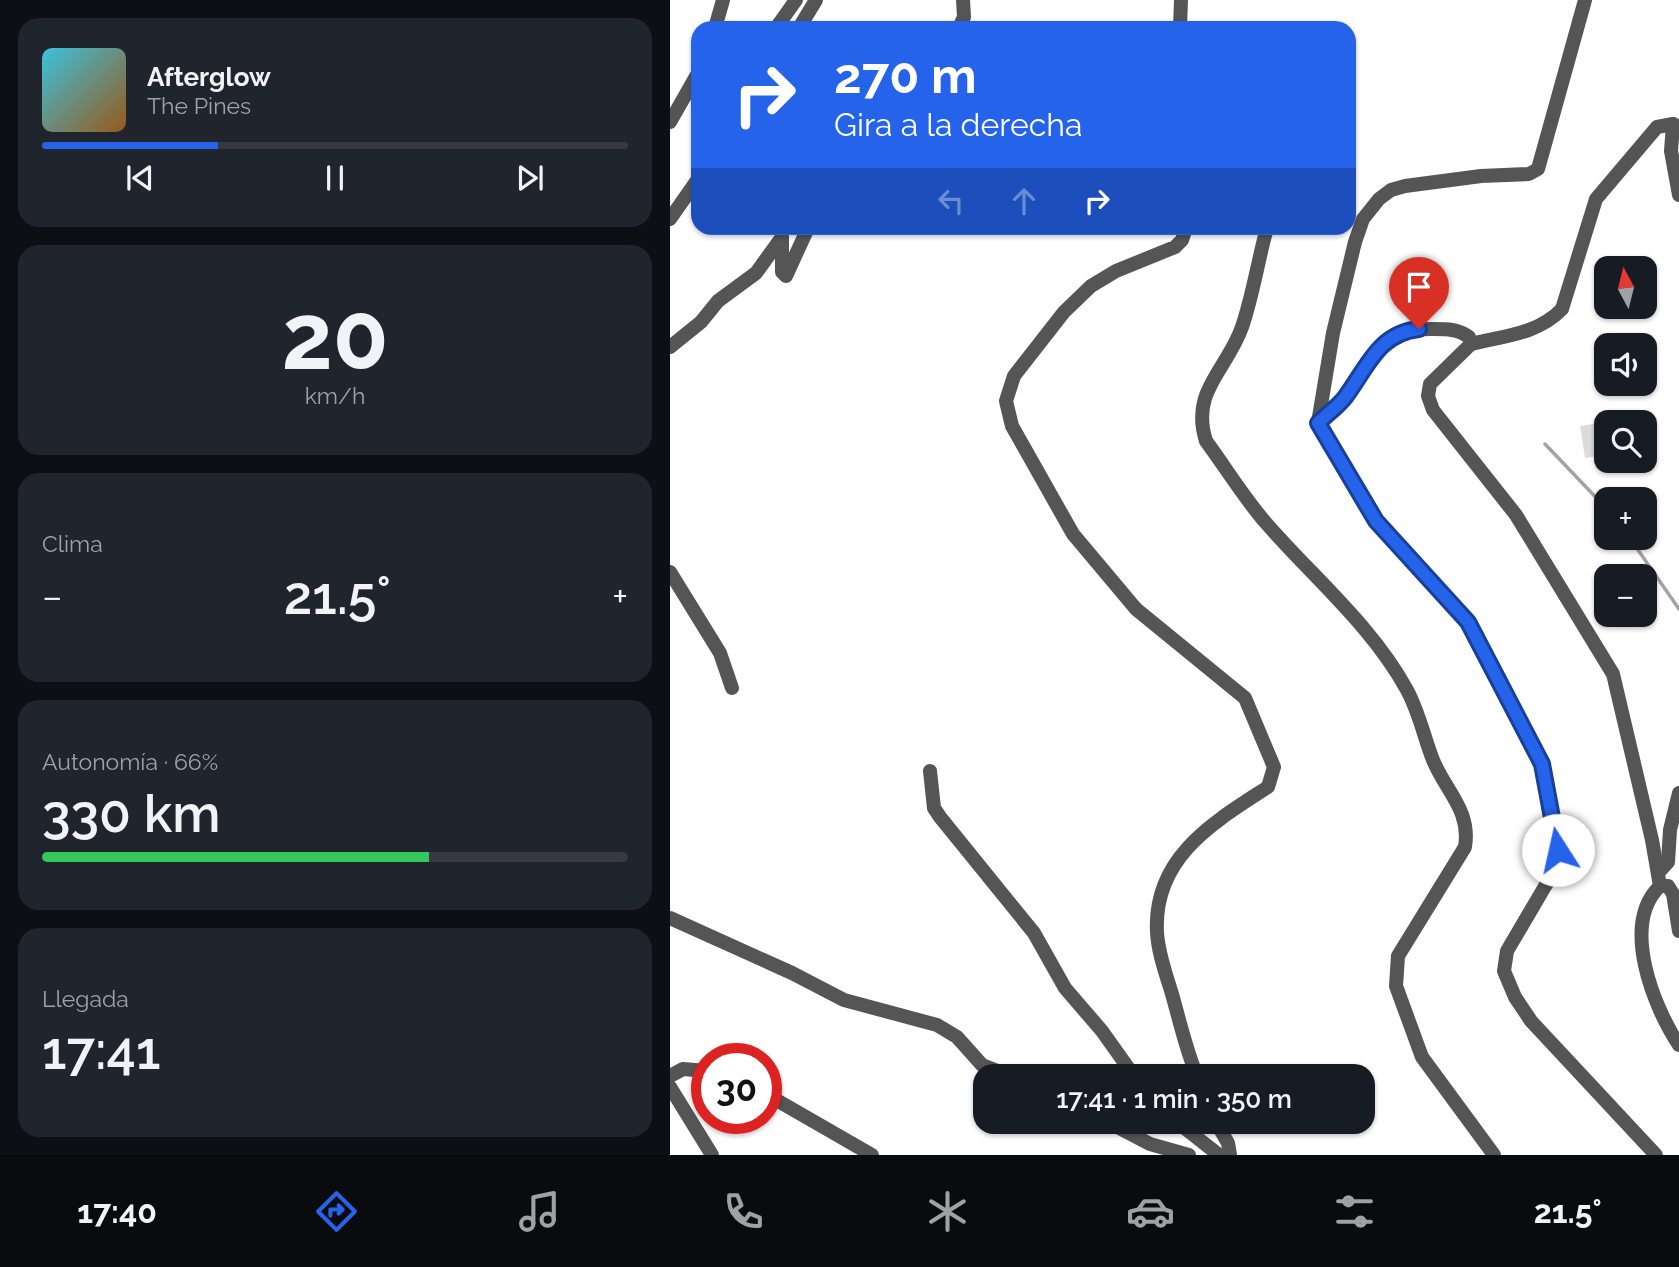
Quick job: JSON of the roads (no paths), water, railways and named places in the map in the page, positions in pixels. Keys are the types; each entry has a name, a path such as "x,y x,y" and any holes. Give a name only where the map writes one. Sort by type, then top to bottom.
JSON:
{"street":[{"path":"717,21 723,0"},
{"path":"781,21 796,0"},
{"path":"803,21 816,0"},
{"path":"963,0 965,17 963,21"},
{"path":"1180,21 1181,0"},
{"path":"1585,0 1538,169 1529,174 1481,176 1391,190 1379,199 1363,219 1333,333 1318,423 1376,521 1468,622 1542,764 1558,850 1554,871 1506,951 1504,971 1515,997 1531,1021 1656,1155"},
{"path":"670,122 691,85"},
{"path":"1679,195 1671,151 1676,126 1657,127 1640,150 1610,179 1596,199 1562,309 1551,320 1532,330 1471,344 1430,384 1430,403 1516,515 1613,674 1659,880 1668,886 1673,894 1679,931"},
{"path":"670,219 691,189"},
{"path":"670,347 701,322 718,301 756,273 780,235"},
{"path":"782,235 782,272 786,276 805,235"},
{"path":"1184,235 1175,247 1099,281 1064,312 1014,376 1006,401 1012,426 1073,534 1136,609 1245,698 1274,767 1268,787 1232,808 1187,847 1161,893 1156,912 1161,956 1193,1064"},
{"path":"1265,235 1242,328 1203,402 1203,431 1206,441 1265,522 1341,603 1394,669 1418,714 1434,761 1461,806 1466,822 1465,847 1398,956 1396,986 1422,1057 1494,1155"},
{"path":"1318,423 1344,399 1381,344 1401,331 1461,331 1469,337 1471,344"},
{"path":"670,572 720,653 732,688"},
{"path":"930,771 934,808 940,817 1034,933 1065,988 1102,1031 1125,1064"},
{"path":"1679,793 1670,830 1668,862 1645,911 1643,957 1664,1023 1679,1045"},
{"path":"670,918 851,1003 937,1025 956,1037 981,1064"},
{"path":"670,1076 683,1069 691,1070"},
{"path":"670,1087 712,1155"},
{"path":"782,1103 872,1155"},
{"path":"1131,1134 1150,1144 1189,1155"},
{"path":"1193,1134 1219,1155"},
{"path":"1223,1134 1230,1155"}],"waterway":[{"path":"1545,444 1594,495"},
{"path":"1638,550 1679,609"}]}
